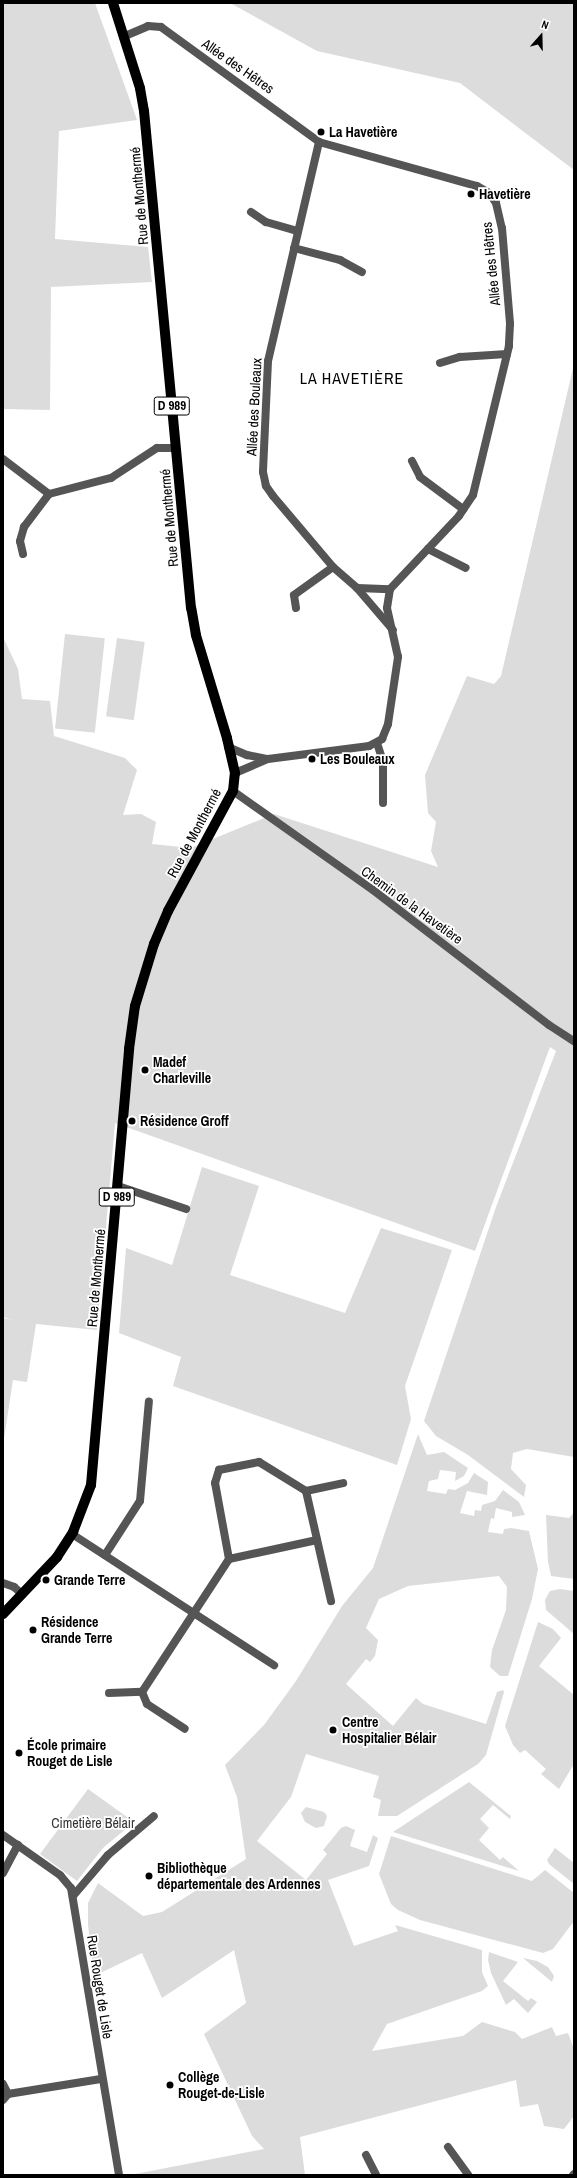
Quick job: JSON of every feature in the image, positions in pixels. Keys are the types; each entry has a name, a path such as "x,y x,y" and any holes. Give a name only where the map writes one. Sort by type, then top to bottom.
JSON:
{"main road":[{"name":"D 989","path":"113,3 125,36"},
{"name":"Rue de Monthermé","path":"3,1614 57,1557 72,1534 91,1485 135,1006 154,944 168,911 233,791 235,773 196,635 191,608 149,146 140,88 125,36"}],"street":[{"name":"Allée des Hêtres","path":"125,36 148,26 161,28 319,142 477,186 489,193 496,203 502,228 510,324 507,354 473,495 463,509 428,549 390,589"},
{"name":"Allée des Bouleaux","path":"319,142 268,362 263,472 266,486 273,496 334,567 357,588 393,630"},
{"path":"251,212 266,222 298,231"},
{"path":"294,248 340,260 362,272"},
{"path":"440,362 460,357 507,354"},
{"path":"23,554 20,541 24,527 49,494 111,478 157,448 176,448"},
{"path":"3,459 49,494"},
{"path":"412,461 420,476 463,509"},
{"path":"428,549 466,568"},
{"path":"296,608 294,595 334,567"},
{"path":"235,773 268,759 369,746 382,739 388,724 398,657 387,608 390,589 357,588"},
{"path":"377,743 383,762 383,803"},
{"path":"228,747 247,755 268,759"},
{"name":"Chemin de la Havetière","path":"233,791 373,890 549,1024 574,1041"},
{"path":"118,1186 186,1208"},
{"path":"105,1555 140,1501 149,1400"},
{"path":"142,1692 229,1558 215,1483 219,1470 259,1462 306,1492 331,1601"},
{"path":"306,1492 343,1483"},
{"path":"72,1534 274,1665"},
{"path":"229,1558 317,1540"},
{"path":"3,1583 14,1587 22,1594"},
{"path":"110,1693 142,1692"},
{"path":"142,1692 147,1704 185,1729"},
{"path":"73,1896 108,1855 154,1816"},
{"name":"Rue Rouget de Lisle","path":"3,1834 60,1875 71,1888 101,2079 119,2175"},
{"path":"3,1873 18,1845"},
{"path":"3,2084 5,2097 101,2079"},
{"path":"448,2147 468,2175"},
{"path":"366,2155 376,2175"}],"green space":[{"path":"3,3 95,3 137,120 59,131 55,239 148,247 152,282 51,287 50,410 3,409"},
{"path":"230,3 574,3 574,170 460,83 317,51"},
{"path":"574,364 574,1457 527,1449 513,1453 511,1469 526,1485 524,1497 468,1455 436,1436 424,1421 496,1207 556,1051 550,1047 475,1251 115,1123 97,1330 36,1324 27,1382 13,1380 3,1445 3,1318 13,1320 3,1317 3,637 18,669 22,699 50,701 54,736 125,758 137,770 123,815 141,814 156,822 152,844 191,848 274,814 438,867 431,851 436,822 428,813 425,775 467,676 494,684 501,676"},
{"path":"65,634 105,638 95,733 55,728"},
{"path":"117,638 145,642 134,720 106,716"},
{"path":"202,1167 259,1186 230,1275 345,1313 381,1228 452,1250 405,1386 411,1419 397,1465 173,1386 181,1357 119,1333 126,1248 172,1265"},
{"path":"418,1434 427,1455 444,1452 468,1468 464,1476 455,1481 456,1472 440,1470 438,1479 429,1481 427,1491 446,1494 448,1489 455,1490 468,1483 474,1473 488,1482 487,1495 467,1491 460,1513 474,1516 475,1510 481,1511 482,1505 495,1501 503,1490 519,1502 525,1515 512,1517 512,1512 496,1508 494,1519 491,1518 488,1532 503,1534 504,1529 511,1528 529,1531 538,1569 532,1599 508,1676 500,1676 490,1667 492,1650 506,1610 507,1587 499,1576 408,1586 379,1599 366,1628 378,1640 375,1656 370,1662 366,1659 346,1684 393,1726 416,1698 423,1704 486,1724 497,1692 503,1690 504,1692 486,1755 478,1764 397,1816 378,1816 381,1800 373,1797 379,1776 306,1754 291,1797 257,1841 306,1880 327,1854 323,1850 341,1828 346,1826 355,1830 350,1846 367,1852 373,1835 378,1838 369,1866 328,1880 354,1946 398,1931 395,1925 482,1950 482,1972 488,1986 482,1991 387,2024 372,2051 463,2036 482,2022 515,2032 522,2039 552,2027 556,2036 568,2033 574,2049 574,2116 564,2129 544,2126 538,2104 520,2107 516,2080 300,2137 305,2175 130,2175 264,2149 252,2136 204,2034 246,2003 234,1950 162,1998 142,1953 94,1976 88,1925 88,1903 98,1883 143,1916 162,1912 246,1859 237,1797 225,1765 264,1725 296,1681 342,1606 373,1568"},
{"path":"574,1512 574,1579 551,1576 548,1562 546,1515 569,1518"},
{"path":"560,1589 574,1591 574,1634 546,1610 545,1600 550,1591"},
{"path":"538,1622 553,1629 561,1638 539,1666 574,1695 574,1764 559,1789 541,1774 546,1769 525,1750 520,1753 513,1745 505,1726"},
{"path":"469,1782 511,1816 510,1819 493,1805 480,1819 489,1828 479,1840 500,1860 503,1857 519,1871 393,1832"},
{"name":"Cimetière Bélair","path":"88,1789 134,1822 103,1848 77,1881 40,1854"},
{"path":"306,1807 324,1812 327,1816 324,1826 316,1828 305,1822 301,1813"},
{"path":"391,1836 532,1881 545,1870 574,1893 574,1921 553,1949 543,1953 420,1920 398,1910 391,1904 379,1874"},
{"path":"555,1848 574,1863 574,1884 549,1864 547,1860"},
{"path":"489,1952 518,1962 503,1981 528,2001 531,1998 537,2002 528,2013 514,1999 506,2005 491,1973 488,1960"},
{"path":"523,1958 537,1961 548,1967 554,1976 552,1982"}],"place":[{"name":"La Havetière","path":"321,132"},
{"name":"Havetière","path":"471,194"},
{"name":"Les Bouleaux","path":"312,759"},
{"name":"Madef Charleville","path":"145,1070"},
{"name":"Résidence Groff","path":"132,1121"},
{"name":"Grande Terre","path":"46,1580"},
{"name":"Résidence Grande Terre","path":"33,1630"},
{"name":"Centre Hospitalier Bélair","path":"333,1730"},
{"name":"École primaire Rouget de Lisle","path":"19,1753"},
{"name":"Bibliothèque départementale des Ardennes","path":"149,1876"},
{"name":"Collège Rouget-de-Lisle","path":"170,2085"}],"district":[{"name":"LA HAVETIÈRE","path":"352,378"}]}
